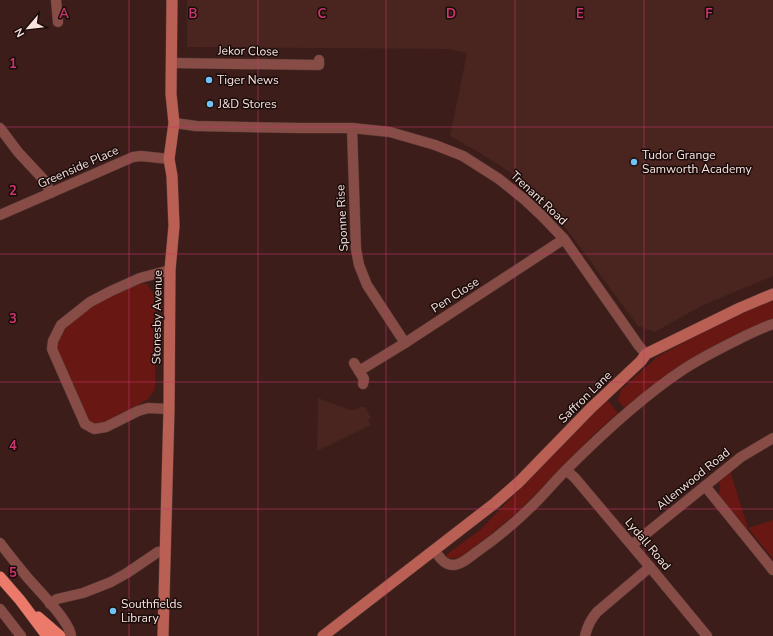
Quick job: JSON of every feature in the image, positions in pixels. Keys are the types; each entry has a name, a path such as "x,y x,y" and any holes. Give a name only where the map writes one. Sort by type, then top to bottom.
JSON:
{"highway":[{"path":"0,577 20,600 47,636"},
{"path":"20,600 60,636"}],"main road":[{"name":"Stonesby Avenue","path":"164,636 169,409 170,270 174,226 172,176 169,159 174,123 171,94 172,0"},
{"name":"Saffron Lane","path":"323,636 495,503 519,482 591,408 641,361 646,354 740,308 773,294"}],"street":[{"path":"56,0 58,22"},
{"name":"Jekor Close","path":"171,63 319,65 319,60"},
{"name":"Trenant Road","path":"174,123 204,126 352,128 390,132 435,144 462,156 499,179 520,195 564,239 628,331 646,354"},
{"path":"0,128 18,152 44,180 51,193"},
{"name":"Sponne Rise","path":"352,128 356,249 359,265 367,285 405,343"},
{"name":"Greenside Place","path":"0,215 133,157 141,156 169,159"},
{"name":"Pen Close","path":"363,384 364,379 356,367 405,343 564,239"},
{"path":"169,409 148,408 138,411 106,427 94,429 86,424 52,349 53,341 61,325 90,302 140,278 170,270"},
{"path":"434,550 444,562 454,565 460,564 511,525 624,415 659,388 684,369 725,346 773,324"},
{"name":"Allenwood Road","path":"632,545 741,457 773,438"},
{"name":"Lydall Road","path":"566,470 575,478 632,545 707,636"},
{"path":"705,486 773,570"},
{"path":"0,544 68,626 72,636"},
{"path":"50,604 57,599 83,593 111,582 158,552 165,551"},
{"path":"585,636 586,630 597,612 650,567"},
{"path":"0,609 21,636"}],"shaded area":[{"name":"Tudor Grange Samworth Academy","path":"187,0 773,0 773,276 703,305 655,332 638,326 550,207 510,172 450,136 467,53 448,49 187,47"},
{"path":"141,283 147,284 153,293 156,304 155,389 148,399 119,416 103,424 94,424 88,419 57,349 59,335 87,308 100,300"},
{"path":"773,299 773,320 728,338 656,383 624,408 618,400 621,390 657,357 722,322"},
{"path":"318,398 350,410 365,407 371,418 368,420 371,425 317,451"},
{"path":"607,400 618,413 591,437 521,509 459,558 448,558 446,555 480,530"},
{"path":"730,471 748,528 745,529 719,495 720,479"},
{"path":"773,520 773,559 748,528"}],"place":[{"name":"Tiger News","path":"209,80"},
{"name":"J&D Stores","path":"210,104"},
{"name":"Tudor Grange Samworth Academy","path":"634,162"},
{"name":"Southfields Library","path":"113,611"}]}
